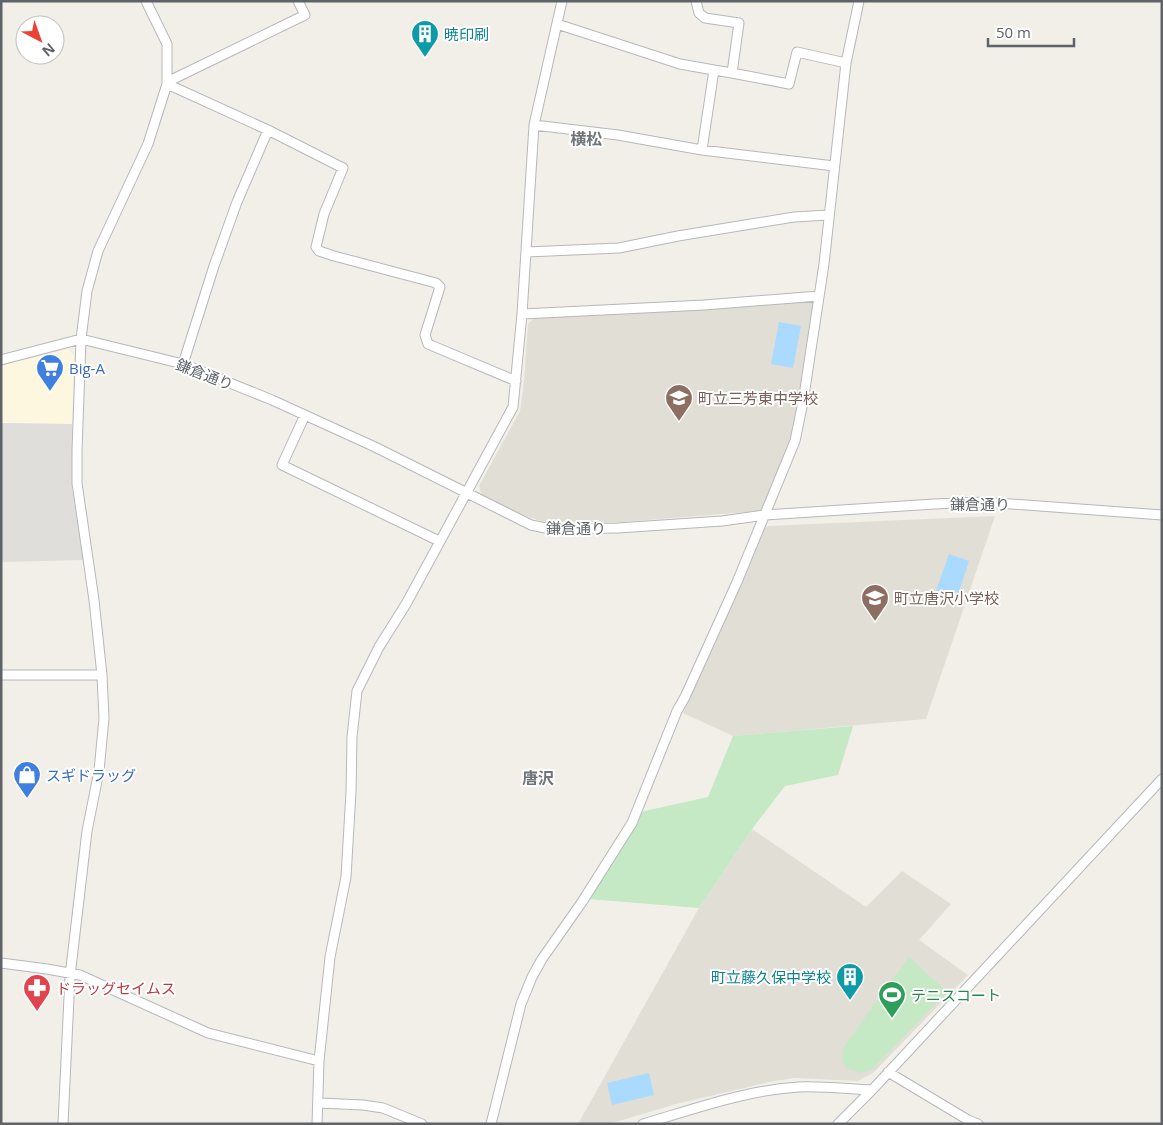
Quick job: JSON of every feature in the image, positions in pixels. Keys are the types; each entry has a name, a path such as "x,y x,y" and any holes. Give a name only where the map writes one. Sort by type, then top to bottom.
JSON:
{"street":[{"path":"63,1124 70,972 87,831 99,771 104,718 102,675 94,600 77,483 76,451 80,339 87,291 98,251 148,144 167,83 167,44 146,1"},
{"path":"167,83 306,15 298,1"},
{"path":"317,1124 319,1061 330,957 346,877 356,690 379,646 406,604 513,407 527,252 534,125 562,1"},
{"path":"696,1 699,13 705,18 739,23 732,73"},
{"path":"491,1124 521,1004 532,977 632,823 677,711 737,582 794,442 819,296 846,63 860,1"},
{"path":"557,24 680,64 789,84 797,52 846,63"},
{"path":"702,150 714,70"},
{"path":"167,83 268,130 343,168 324,214 316,247 319,251 436,283 440,287 425,335 428,344 516,381"},
{"path":"534,125 618,135 702,150 834,166"},
{"path":"183,364 214,266 237,202 268,130"},
{"path":"527,252 619,248 678,236 794,217 828,215"},
{"path":"522,314 704,305 819,296"},
{"name":"鎌倉通り","path":"1,360 80,339 183,364 305,415 375,447 531,526 550,530 618,528 765,515 984,502 1162,515"},
{"path":"305,415 282,464 439,541"},
{"path":"1,675 102,675"},
{"path":"838,1124 872,1090 1162,779"},
{"path":"1,963 80,975 208,1033 319,1061"},
{"path":"888,1072 968,1120 978,1124"},
{"path":"643,1124 764,1092 800,1087 872,1090"},
{"path":"319,1103 383,1108 422,1124"}],"shaded area":[{"path":"810,299 815,305 793,436 760,511 622,522 546,523 518,513 482,496 479,486 520,411 528,324 534,318 655,312"},
{"path":"68,349 74,355 72,424 1,423 1,366"},
{"path":"1,423 72,424 72,488 84,560 1,562"},
{"path":"995,516 926,719 733,736 683,713 764,529 768,526"},
{"path":"752,829 866,907 902,871 951,904 919,940 968,975 873,1073 858,1081 794,1078 676,1104 609,1124 578,1124 699,908"}],"green space":[{"path":"853,726 838,775 785,786 752,829 699,908 588,899 640,812 708,797 733,736"},
{"name":"テニスコート","path":"909,957 947,992 872,1069 863,1073 847,1069 843,1057 845,1045"}],"water":[{"path":"779,322 801,326 793,368 771,364"},
{"path":"949,554 969,561 956,601 935,594"},
{"path":"649,1073 654,1095 612,1105 607,1083"}],"place":[{"name":"暁印刷","path":"425,58"},
{"name":"Big-A","path":"50,392"},
{"name":"町立三芳東中学校","path":"679,422"},
{"name":"町立唐沢小学校","path":"875,622"},
{"name":"スギドラッグ","path":"27,799"},
{"name":"町立藤久保中学校","path":"850,1001"},
{"name":"ドラッグセイムス","path":"37,1012"},
{"name":"テニスコート","path":"892,1019"}],"district":[{"name":"横松","path":"586,139"},
{"name":"唐沢","path":"538,778"}]}
